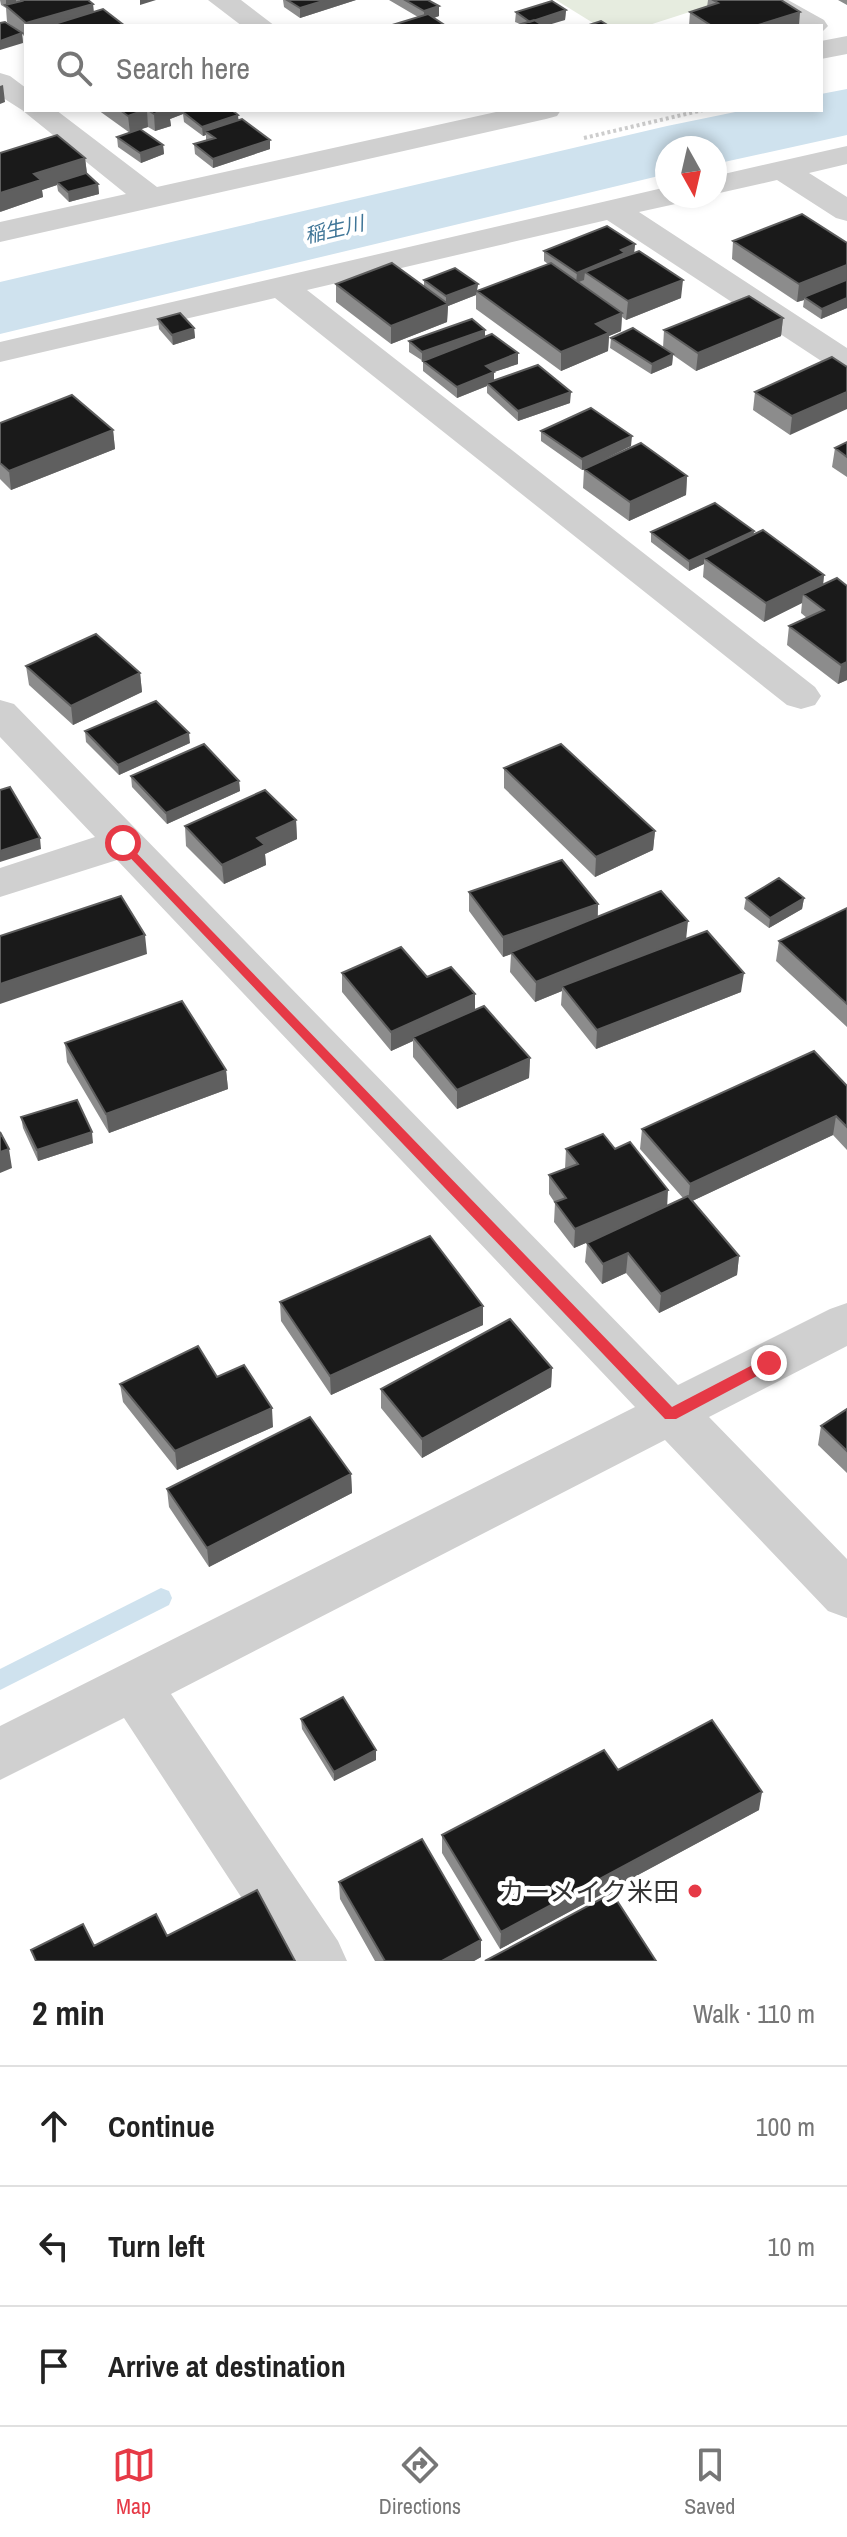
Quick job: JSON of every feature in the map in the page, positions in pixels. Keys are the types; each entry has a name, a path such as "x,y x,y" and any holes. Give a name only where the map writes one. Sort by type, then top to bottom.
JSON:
{"street":[{"path":"222,0 258,24"},
{"path":"767,0 810,24"},
{"path":"823,31 847,45"},
{"path":"823,50 847,45"},
{"path":"0,82 24,100"},
{"path":"40,112 151,198"},
{"path":"0,232 537,112"},
{"path":"399,119 425,136"},
{"path":"727,182 847,155"},
{"path":"783,170 847,211"},
{"path":"0,352 655,199"},
{"path":"612,209 847,363"},
{"path":"281,286 801,696"},
{"path":"9,736 123,843 847,1595"},
{"path":"0,883 123,843"},
{"path":"0,1754 847,1323"},
{"path":"134,1686 317,1961"}],"shaded area":[{"path":"556,0 727,0 652,24 595,24"}],"building":[{"path":"21,0 88,0 93,4 26,23 5,5"},
{"path":"287,0 326,0 300,8"},
{"path":"405,0 428,0 439,6 424,11"},
{"path":"713,0 781,0 800,12 761,24 709,24 690,12 718,3"},
{"path":"552,1 566,10 530,22 516,12"},
{"path":"103,9 122,24 54,24"},
{"path":"428,14 443,24 396,24"},
{"path":"5,22 22,33 0,41 0,23"},
{"path":"183,112 234,112 238,115 202,127"},
{"path":"242,119 270,140 213,159 194,144 215,138 205,131"},
{"path":"140,129 163,145 140,153 117,137"},
{"path":"57,135 85,158 34,174 41,180 0,193 0,153"},
{"path":"86,173 98,184 68,192 57,182"},
{"path":"802,214 847,243 847,265 799,284 733,241"},
{"path":"607,226 635,244 621,250 625,253 577,273 544,251"},
{"path":"639,251 683,280 628,301 585,272"},
{"path":"392,263 448,304 391,326 336,284"},
{"path":"551,263 622,313 596,324 609,333 561,352 477,291"},
{"path":"455,268 478,284 446,296 424,280"},
{"path":"846,280 847,298 822,309 804,297"},
{"path":"749,296 783,318 698,353 664,330"},
{"path":"180,313 194,328 172,335 158,319"},
{"path":"472,319 485,330 422,352 409,341"},
{"path":"633,328 673,354 652,364 611,338"},
{"path":"492,334 518,353 486,366 494,372 457,387 423,361"},
{"path":"832,357 847,367 847,392 792,416 755,392"},
{"path":"538,365 571,392 518,411 487,383"},
{"path":"72,395 113,430 9,471 0,463 0,423"},
{"path":"591,408 632,436 582,459 541,431"},
{"path":"847,442 847,457 835,448"},
{"path":"641,443 687,476 630,502 584,469"},
{"path":"715,503 754,531 689,561 651,532"},
{"path":"763,530 824,575 766,603 704,558"},
{"path":"837,578 847,586 847,662 841,665 789,626 824,610 803,594"},
{"path":"96,634 140,673 71,706 26,666"},
{"path":"156,701 189,733 118,765 85,731"},
{"path":"204,744 239,781 166,813 131,776"},
{"path":"561,744 655,831 596,857 504,768"},
{"path":"10,787 40,838 0,851 0,790"},
{"path":"265,790 296,820 257,838 265,845 222,865 185,826"},
{"path":"562,860 598,904 503,937 469,892"},
{"path":"779,878 804,898 770,918 746,898"},
{"path":"661,891 688,921 536,982 511,952"},
{"path":"121,896 145,935 0,984 0,936"},
{"path":"847,908 847,1004 779,941"},
{"path":"707,931 744,973 597,1030 562,986"},
{"path":"401,947 427,977 451,967 475,994 391,1032 342,973"},
{"path":"182,1001 226,1070 106,1114 65,1043"},
{"path":"484,1006 530,1058 457,1090 413,1037"},
{"path":"814,1051 847,1086 847,1127 836,1116 690,1184 642,1129"},
{"path":"77,1100 92,1132 37,1150 21,1117"},
{"path":"0,1132 9,1149 0,1152"},
{"path":"603,1134 615,1149 630,1142 668,1190 575,1229 555,1202 566,1198 549,1175 578,1164 566,1149"},
{"path":"688,1196 739,1256 661,1294 628,1253 603,1264 587,1243"},
{"path":"430,1236 483,1306 330,1376 280,1302"},
{"path":"510,1319 552,1368 422,1439 381,1389"},
{"path":"198,1346 217,1377 244,1365 272,1408 175,1451 120,1384"},
{"path":"847,1409 847,1451 821,1426"},
{"path":"310,1417 351,1474 207,1548 167,1489"},
{"path":"343,1697 376,1750 334,1772 301,1719"},
{"path":"712,1720 762,1792 501,1932 442,1835 604,1750 618,1770"},
{"path":"422,1839 481,1940 442,1961 385,1961 339,1882"},
{"path":"257,1890 295,1961 36,1961 31,1950 83,1924 94,1946 156,1914 167,1936"},
{"path":"612,1893 656,1961 485,1961"}],"waterway":[{"name":"稲生川","path":"727,138 847,112"},
{"name":"稲生川","path":"0,308 655,153"},
{"path":"0,1680 161,1598"}],"place":[{"name":"カーメイク米田","path":"695,1891"}],"route":[{"path":"123,843 671,1415 769,1363"}]}
